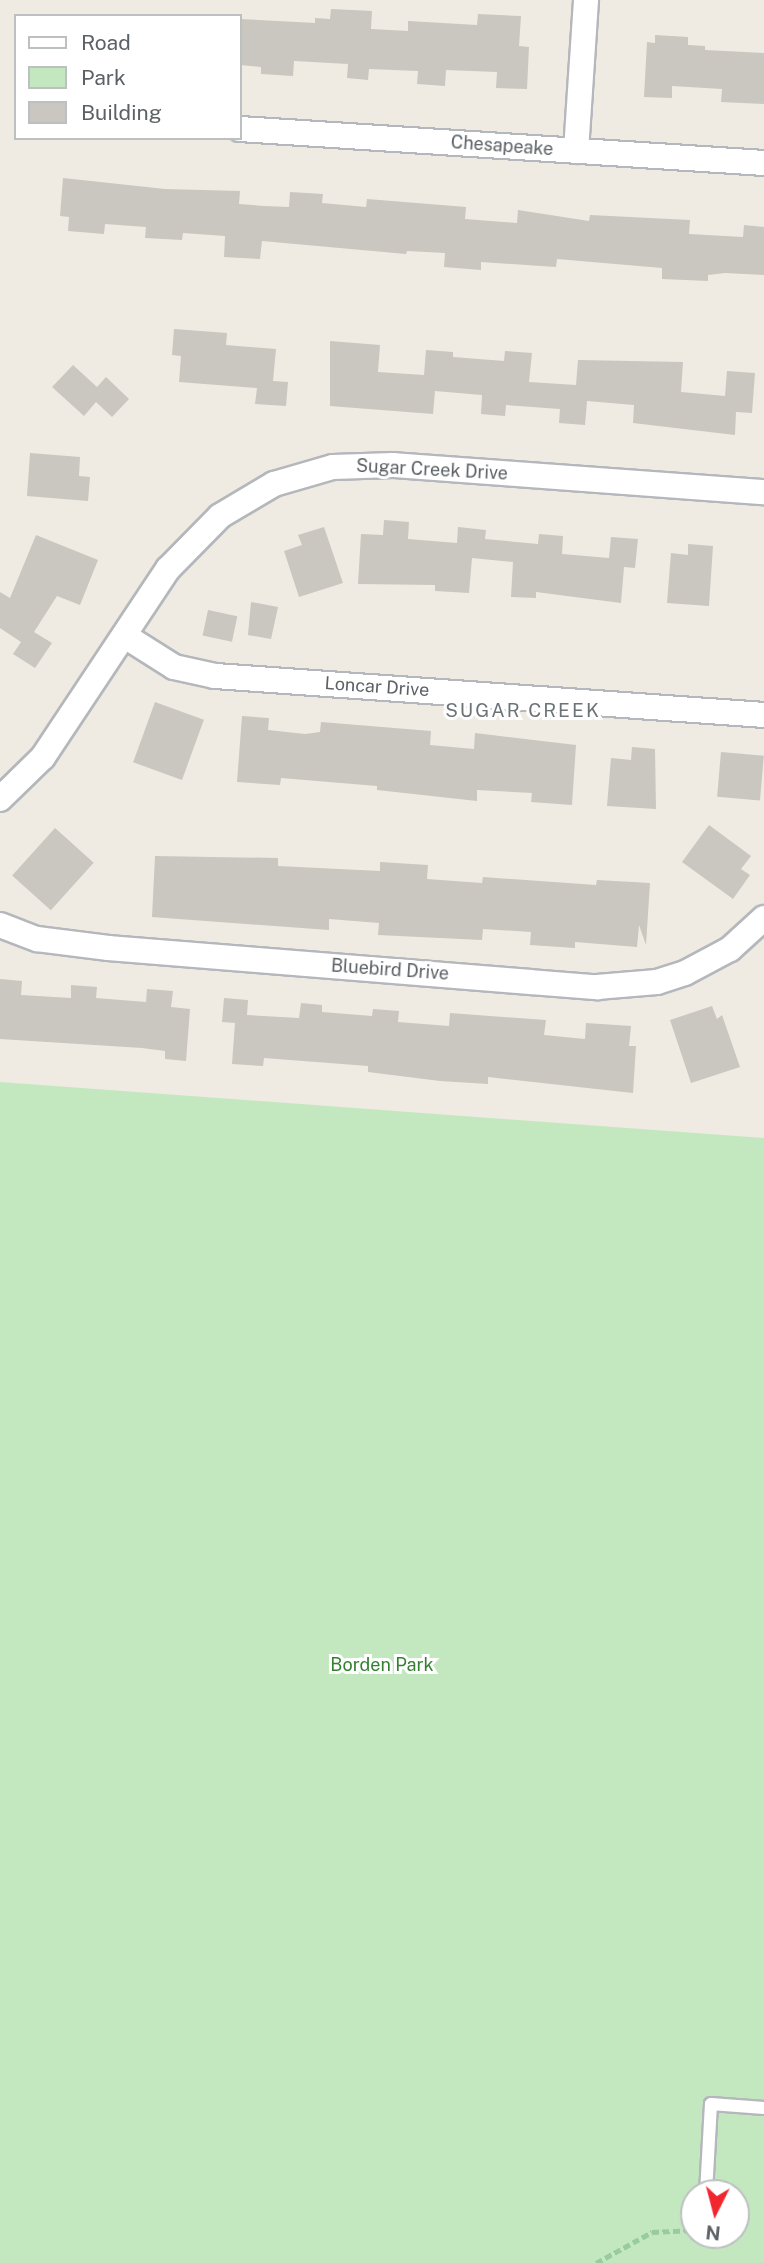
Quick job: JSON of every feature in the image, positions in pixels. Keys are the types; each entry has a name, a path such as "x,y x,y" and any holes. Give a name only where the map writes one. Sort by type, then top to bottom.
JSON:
{"street":[{"path":"576,151 586,0"},
{"name":"Chesapeake","path":"242,129 764,163"},
{"name":"Sugar Creek Drive","path":"0,799 43,758 168,569 220,516 274,484 316,471 393,465 764,492"},
{"name":"Loncar Drive","path":"125,636 174,667 215,676 764,715"},
{"name":"Bluebird Drive","path":"0,925 37,939 108,948 597,987 657,982 685,972 730,949 764,918"}],"lane":[{"path":"707,2179 711,2104 764,2108"}],"path":[{"path":"596,2263 652,2232 680,2231"}],"green space":[{"name":"Borden Park","path":"0,1082 764,1138 764,2263 0,2263"}],"building":[{"path":"331,9 372,11 371,29 408,31 408,21 477,25 478,14 521,16 519,46 529,47 527,89 496,88 497,72 446,70 445,86 417,84 418,71 369,69 368,80 347,78 348,64 294,61 293,76 261,74 261,67 242,65 242,19 315,23 315,18 330,19"},
{"path":"655,35 688,37 688,45 705,46 705,50 764,53 764,104 721,102 722,89 672,86 672,98 644,97 647,42 655,43"},
{"path":"63,178 165,189 240,191 239,204 264,206 289,207 290,192 323,194 322,203 366,207 367,199 466,207 465,219 517,223 518,210 589,221 590,215 690,220 689,234 743,237 744,225 764,227 764,275 725,273 708,275 708,281 662,279 662,268 557,259 556,267 481,262 481,270 444,267 445,253 407,251 406,254 262,241 260,259 224,257 225,236 183,233 182,240 145,238 146,227 105,224 104,234 68,231 69,217 60,216"},
{"path":"174,329 227,333 226,345 276,349 273,381 288,382 286,406 255,404 257,388 179,382 181,356 172,355"},
{"path":"330,341 380,345 378,372 424,375 426,350 453,352 453,357 504,361 505,351 532,353 529,382 576,385 578,360 683,362 681,392 725,396 727,371 755,373 752,413 736,412 735,435 633,423 634,405 587,401 585,425 559,423 560,409 506,405 505,416 481,414 482,395 435,391 433,414 330,406"},
{"path":"73,365 97,387 106,377 129,399 112,417 96,402 84,416 52,387"},
{"path":"30,453 80,457 79,476 90,477 88,501 27,496"},
{"path":"384,520 409,522 408,539 457,543 458,527 486,530 485,539 538,544 539,534 563,536 562,554 609,558 611,537 638,539 635,568 624,567 621,603 536,592 536,598 511,597 513,562 472,558 469,593 435,591 435,585 358,584 361,534 383,535"},
{"path":"324,527 343,583 299,597 284,551 302,545 298,535"},
{"path":"36,535 98,560 80,605 57,596 34,632 52,643 35,668 13,654 21,642 0,628 0,592 10,598"},
{"path":"688,544 713,546 709,606 667,603 671,553 688,555"},
{"path":"251,602 278,607 271,639 248,635"},
{"path":"208,610 237,616 232,642 203,635"},
{"path":"155,702 204,720 182,780 133,762"},
{"path":"242,716 269,718 268,730 305,734 320,732 321,722 431,731 430,745 474,749 475,733 576,745 572,805 531,802 532,793 477,790 477,801 377,790 377,786 281,778 280,785 237,782"},
{"path":"632,747 655,749 656,809 607,806 611,758 631,760"},
{"path":"721,752 764,756 760,801 717,797"},
{"path":"709,825 751,856 741,869 750,875 733,899 682,862"},
{"path":"55,828 94,863 51,910 12,876"},
{"path":"155,856 278,858 278,866 380,871 380,862 428,865 427,879 482,883 483,877 596,885 597,880 650,883 646,945 639,925 637,947 575,942 575,948 530,945 531,932 483,929 482,940 378,935 379,923 329,919 329,930 152,917"},
{"path":"0,979 22,981 21,995 71,998 71,985 97,987 96,998 146,1002 147,989 173,991 171,1007 190,1009 186,1061 165,1059 165,1051 142,1048 0,1039"},
{"path":"224,998 248,1000 247,1015 299,1018 301,1003 322,1005 322,1012 372,1016 373,1009 399,1011 398,1022 449,1026 450,1013 546,1020 544,1035 585,1039 586,1023 631,1026 629,1046 636,1046 633,1093 488,1077 488,1084 440,1081 368,1072 368,1066 264,1058 263,1066 232,1064 235,1023 222,1022"},
{"path":"712,1006 717,1019 722,1015 740,1067 691,1083 670,1020"}],"district":[{"name":"SUGAR CREEK","path":"523,711"}]}
